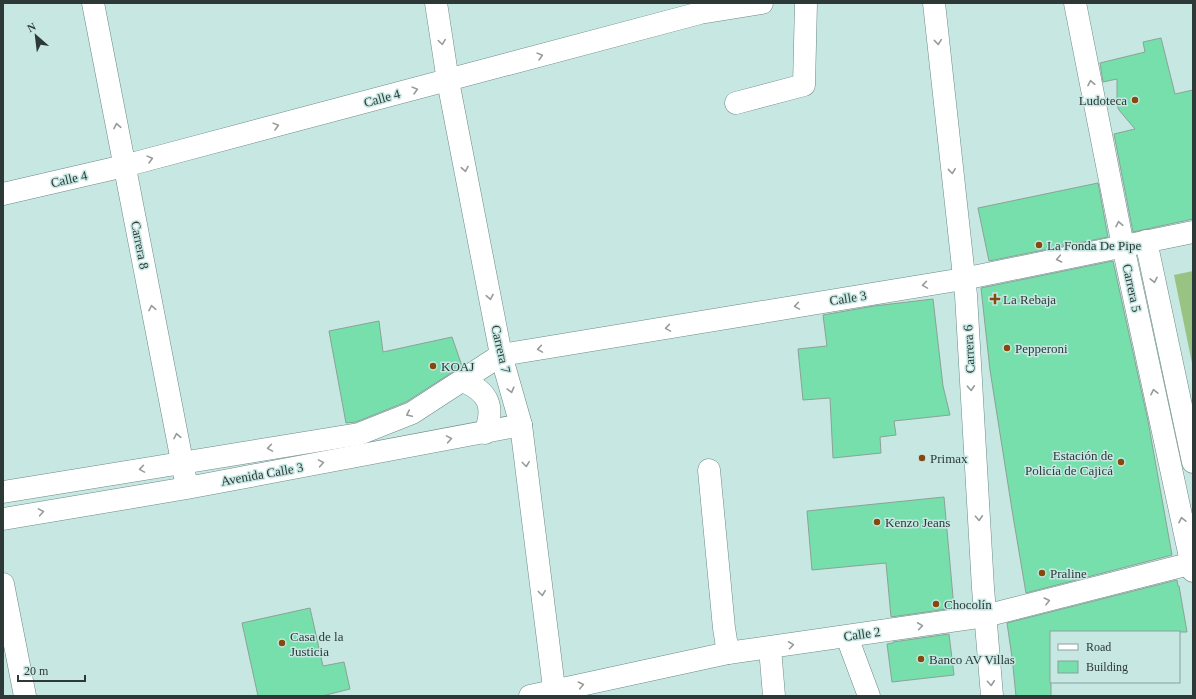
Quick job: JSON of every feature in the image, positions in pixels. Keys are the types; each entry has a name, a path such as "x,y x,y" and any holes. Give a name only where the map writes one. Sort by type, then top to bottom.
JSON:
{"street":[{"name":"Carrera 8","path":"93,3 187,488"},
{"name":"Carrera 7","path":"436,3 448,81 501,355 521,425 555,694"},
{"name":"Calle 4","path":"3,194 124,166 700,13 762,3"},
{"path":"736,103 804,85 806,3"},
{"name":"Carrera 6","path":"934,3 963,279 966,295 985,616 992,696"},
{"name":"Carrera 5","path":"1075,3 1123,246 1192,566"},
{"name":"Calle 3","path":"501,355 963,279 1193,232"},
{"name":"Carrera 5","path":"1146,241 1193,462"},
{"name":"Avenida Calle 3","path":"3,492 359,434 412,413 501,355"},
{"path":"463,381 475,386 484,396 489,407 490,421 485,433"},
{"name":"Avenida Calle 3","path":"3,519 187,488 521,425"},
{"path":"709,470 724,628 728,653"},
{"name":"Calle 2","path":"530,696 555,694 728,653 985,616 1192,566"},
{"path":"3,584 10,651 25,696"},
{"path":"846,637 869,696"},
{"path":"770,648 774,696"}],"green space":[{"path":"1193,271 1193,368 1174,275"}],"building":[{"path":"1161,38 1175,94 1193,90 1193,219 1133,232 1114,134 1135,129 1119,110 1117,105 1117,79 1103,82 1100,63 1145,52 1143,42"},
{"path":"1098,183 1108,237 989,261 978,208"},
{"path":"1113,261 1148,421 1172,555 1026,593 990,370 981,288"},
{"path":"933,299 943,386 950,415 894,421 896,435 880,437 881,453 833,458 830,398 803,400 798,349 827,346 823,315 874,306"},
{"path":"379,321 383,352 452,337 462,366 406,402 356,422 346,423 329,331"},
{"path":"944,497 954,608 891,617 886,563 812,570 807,511"},
{"path":"1177,580 1187,632 1050,631 1051,696 1016,696 1007,623"},
{"name":"Casa de la Justicia","path":"310,608 323,666 344,662 350,689 322,696 258,696 242,623"},
{"name":"Banco AV Villas","path":"949,634 954,675 892,682 887,644"}],"place":[{"name":"Ludoteca","path":"1135,100"},
{"name":"La Fonda De Pipe","path":"1039,245"},
{"name":"La Rebaja","path":"995,299"},
{"name":"Pepperoni","path":"1007,348"},
{"name":"KOAJ","path":"433,366"},
{"name":"Primax","path":"922,458"},
{"name":"Estación de Policía de Cajicá","path":"1121,462"},
{"name":"Kenzo Jeans","path":"877,522"},
{"name":"Praline","path":"1042,573"},
{"name":"Chocolín","path":"936,604"},
{"name":"Casa de la Justicia","path":"282,643"},
{"name":"Banco AV Villas","path":"921,659"}]}
